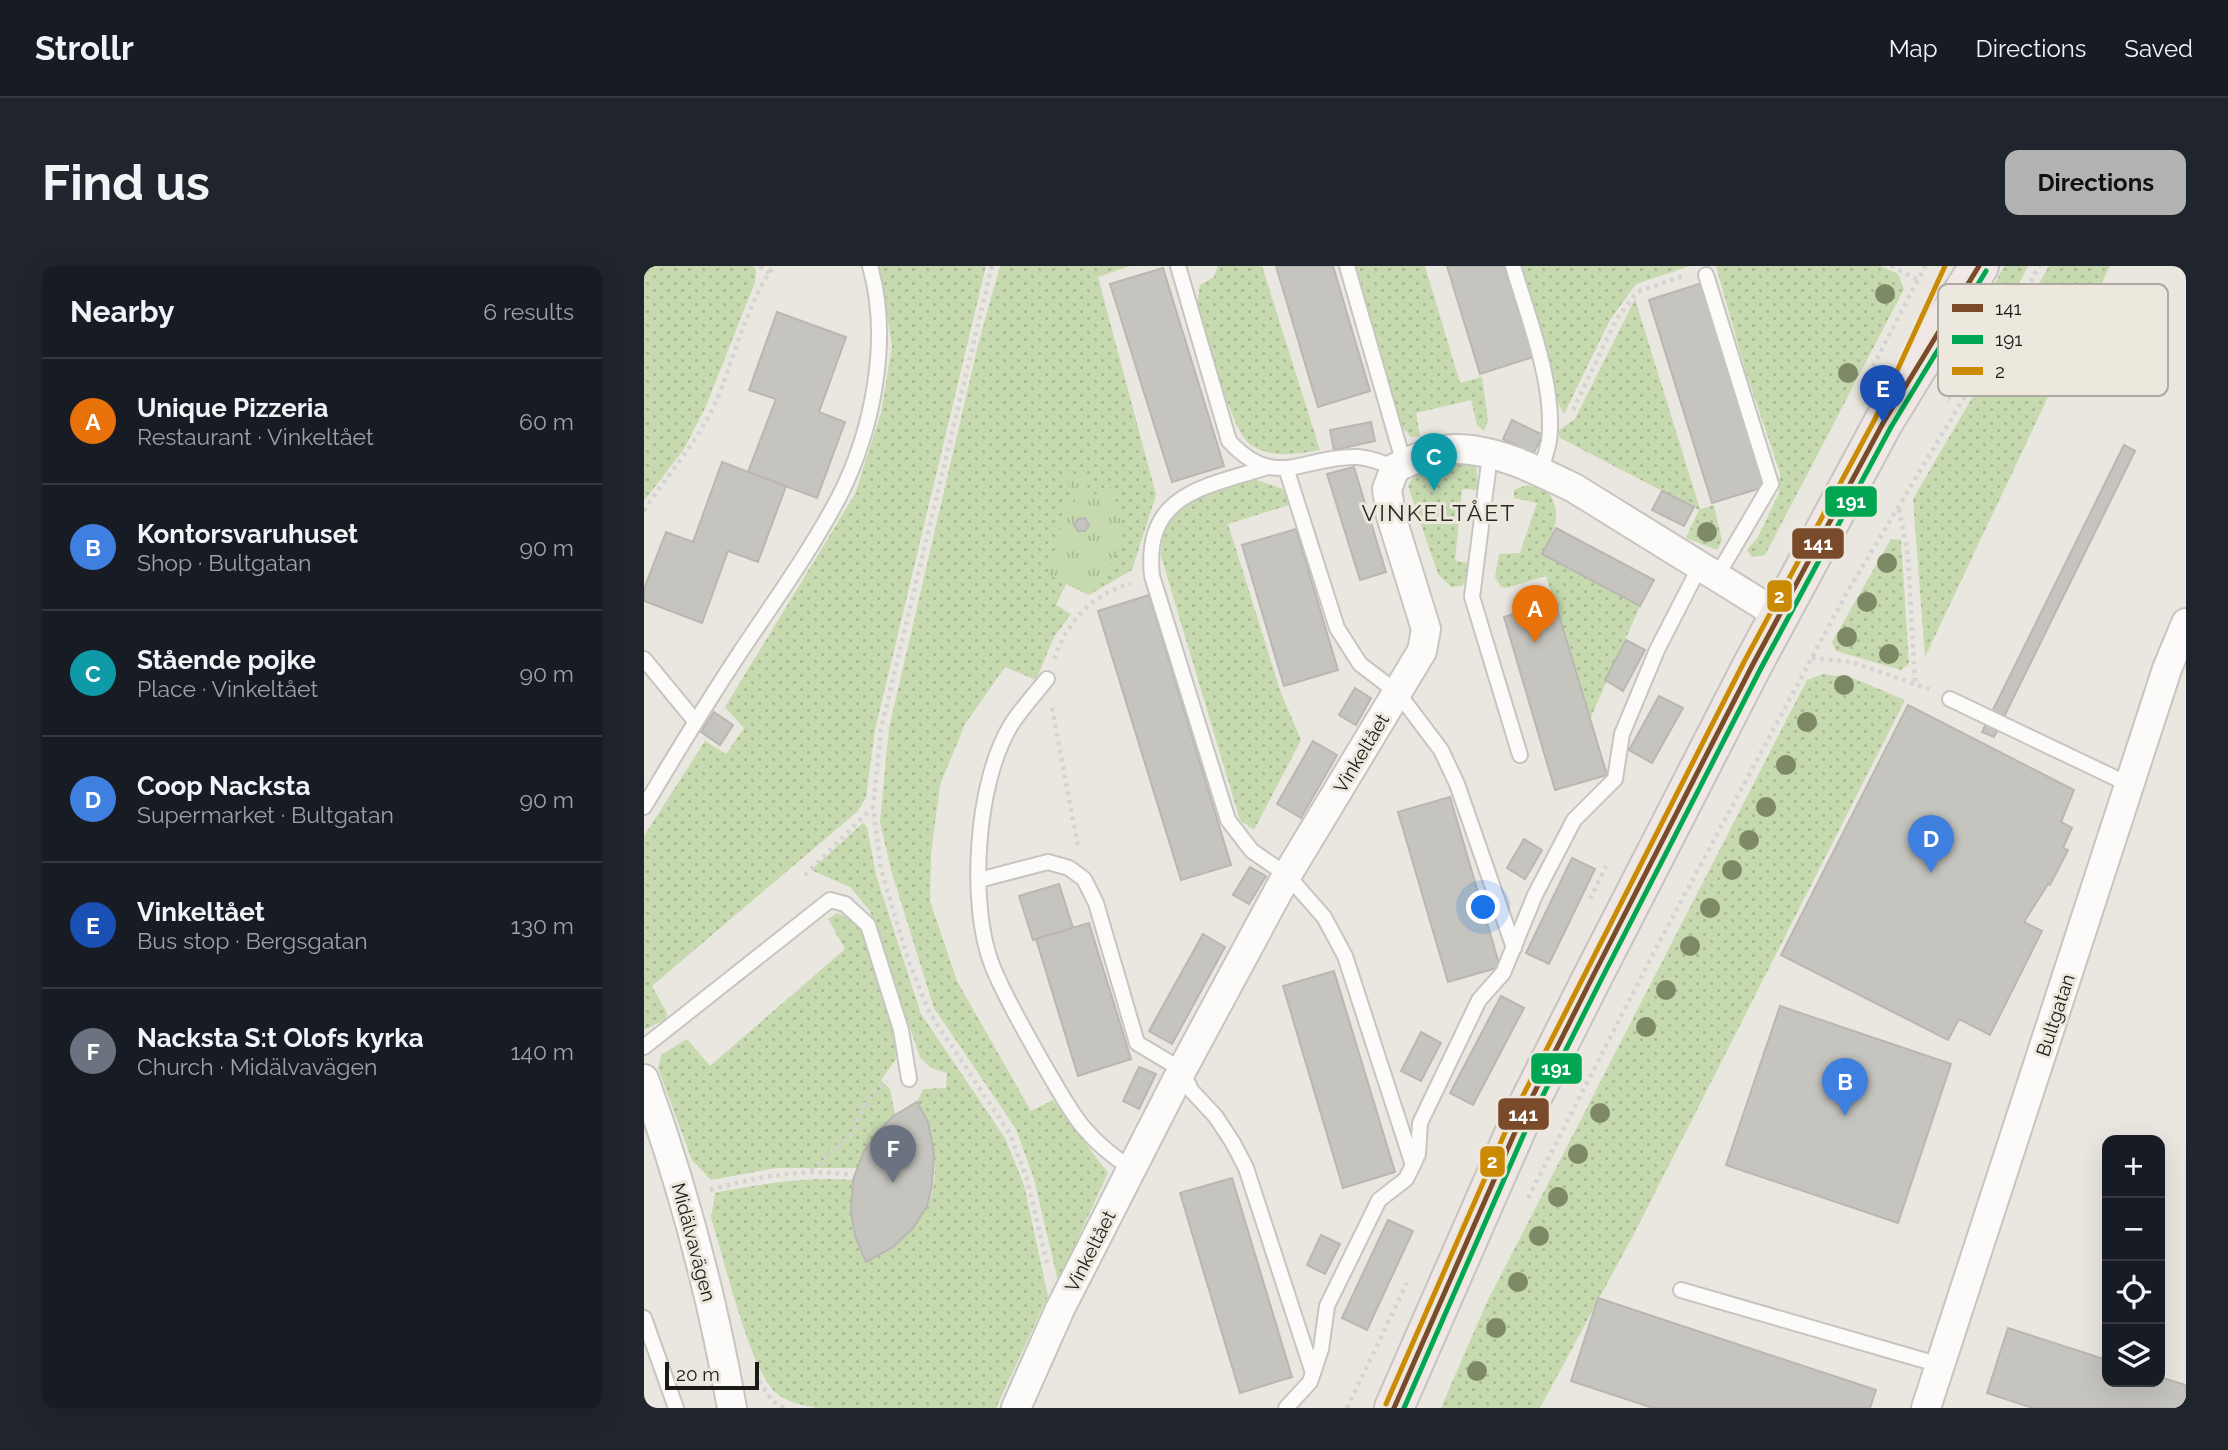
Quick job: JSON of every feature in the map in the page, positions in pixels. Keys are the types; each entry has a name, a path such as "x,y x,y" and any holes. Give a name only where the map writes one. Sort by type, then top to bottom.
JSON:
{"highway":[{"path":"1947,284 1955,266"},
{"path":"1968,284 1979,266"},
{"path":"1883,423 1938,303"},
{"path":"1394,1408 1519,1123 1779,615 1883,423 1938,333"}],"street":[{"path":"1399,466 1421,456 1456,449 1490,454 1541,472 1574,488 1779,615"},
{"name":"Vinkeltået","path":"1016,1408 1060,1309 1182,1070 1287,876 1422,651 1426,629 1391,516 1387,489 1399,466"},
{"name":"Bultgatan","path":"1926,1408 2167,669 2186,623"},
{"name":"Midälvavägen","path":"644,1079 664,1135 706,1278 732,1408"}],"lane":[{"path":"644,807 844,485 865,430 879,346 878,293 870,266"},
{"path":"1178,266 1229,441 1245,458 1268,467 1286,468 1357,457 1399,466 1347,266"},
{"path":"1513,266 1539,355 1549,429 1541,472"},
{"path":"1286,1408 1310,1382 1327,1306 1379,1200 1406,1179 1413,1165 1418,1154 1420,1123 1479,1000 1503,973 1535,895 1574,820 1615,779 1622,734 1657,650 1771,484 1706,275"},
{"path":"1490,454 1472,597 1520,755"},
{"path":"1268,467 1188,493 1172,504 1153,536 1150,555 1152,576 1228,820 1252,851 1287,876 1324,917 1345,956 1413,1165"},
{"path":"1286,468 1337,628 1360,664 1398,693 1441,750 1457,784 1514,948"},
{"path":"644,659 695,721"},
{"path":"1047,679 1010,726 989,776 982,816 979,880 991,962 1012,1009 1081,1128 1105,1152 1132,1169"},
{"path":"1950,699 2130,785"},
{"path":"979,880 1048,862 1069,868 1084,878 1096,903 1137,1043 1182,1070 1191,1090 1216,1117 1246,1168 1313,1373"},
{"path":"644,1047 830,900 845,904 868,925 901,1030 909,1080"},
{"path":"1681,1290 1940,1365"},
{"path":"644,1318 676,1408"}],"path":[{"path":"760,266 769,273"},
{"path":"644,511 683,459 714,405 774,266"},
{"path":"992,266 881,729 873,807 881,870 909,962 929,1012 1010,1134 1027,1179 1060,1309"},
{"path":"1891,266 1918,280"},
{"path":"1904,266 1904,273"},
{"path":"2030,284 2039,266"},
{"path":"1549,429 1568,419 1616,320 1636,292 1683,276 1706,275"},
{"path":"1525,1203 1655,950 1812,658 1965,396"},
{"path":"1899,508 1908,556 1915,682"},
{"path":"1084,878 1047,679 1063,636 1090,603 1106,592 1152,576"},
{"path":"1812,658 1852,662 1915,682 1950,699"},
{"path":"805,875 873,807"},
{"path":"807,1172 851,1135 870,1094 884,1082"},
{"path":"699,1193 760,1175 820,1171 853,1175"}],"green space":[{"path":"644,266 752,266 756,269 755,282 706,406 684,449 644,501"},
{"path":"879,266 986,266 875,730 866,797 858,811 652,986 667,1013 666,1019 644,1030 644,836 705,741 726,754 744,728 725,707 855,494 881,413 892,346"},
{"path":"1000,266 1130,266 1098,277 1156,495 1132,570 1089,595 1066,584 1056,605 1071,614 1054,637 1036,680 1005,667 965,724 940,785 931,854 930,901 957,981 1031,1111 1053,1100 1108,1173 1058,1281 1034,1179 1016,1129 934,1008 891,870 880,822 889,728 978,345"},
{"path":"1218,266 1262,266 1320,450 1276,454 1251,445 1243,436 1227,402 1197,304 1200,285 1214,277"},
{"path":"1355,266 1425,266 1460,383 1482,377 1488,420 1484,431 1477,425 1471,400 1416,413 1420,436 1411,437 1400,425"},
{"path":"1522,266 1690,266 1636,284 1610,320 1564,414 1556,399"},
{"path":"1716,266 1881,266 1898,274 1904,289 1765,555 1752,557 1747,550 1758,537 1779,493 1780,473 1745,369"},
{"path":"2004,266 2028,266 2018,284 1995,284"},
{"path":"2049,266 2110,266 2101,284 2038,284"},
{"path":"1635,299 1700,509 1714,505 1722,541 1717,550 1686,538 1699,510 1560,438 1558,431 1575,419"},
{"path":"1973,396 2048,396 1925,657 1913,499"},
{"path":"1468,460 1476,466 1479,490 1462,489 1455,561 1470,563 1470,574 1462,586 1451,587 1438,574 1408,486 1418,473 1426,469"},
{"path":"1080,472 1092,496 1111,487 1122,534 1116,555 1089,595 1048,574 1059,538 1063,508 1076,503 1066,479"},
{"path":"1254,479 1283,489 1289,505 1228,524 1281,693 1301,740 1254,830 1240,820 1161,556 1163,537 1179,510 1205,495"},
{"path":"1527,485 1547,490 1555,507 1555,522 1543,554 1640,606 1590,719 1546,576 1506,588 1501,587 1495,577 1499,554 1520,553 1537,503 1514,498 1514,490"},
{"path":"1891,539 1901,540 1909,664 1901,670 1836,651 1832,642"},
{"path":"1823,674 1853,678 1905,700 1636,1230 1540,1408 1441,1408 1486,1304 1807,680"},
{"path":"863,823 867,827 876,875 921,1014 1005,1138 1024,1185 1048,1296 996,1408 817,1408 782,1397 773,1390 755,1357 737,1308 711,1218 715,1193 801,1180 853,1180 854,1222 866,1262 915,1220 931,1196 934,1154 927,1125 917,1102 923,1089 946,1088 947,1073 931,1068 920,1057 870,911 850,887 811,870"},
{"path":"837,913 857,922 864,931 877,965 888,1008 896,1059 881,1080 890,1089 895,1115 864,1151 857,1168 776,1168 711,1180 692,1160 658,1068 661,1055 687,1039 710,1066 845,949 828,919"}],"building":[{"path":"1276,266 1333,266 1370,391 1318,407"},
{"path":"1447,266 1504,266 1533,357 1480,374"},
{"path":"1163,268 1224,466 1172,482 1110,284"},
{"path":"1702,283 1764,487 1712,503 1649,300"},
{"path":"777,312 846,337 819,412 845,422 817,498 748,472 776,399 749,390"},
{"path":"1512,420 1543,435 1533,454 1503,439"},
{"path":"1371,422 1375,441 1334,450 1330,430"},
{"path":"2124,445 2135,451 1994,737 1982,732"},
{"path":"722,462 786,486 758,562 728,551 702,623 644,601 644,589 666,532 693,542"},
{"path":"1354,467 1386,572 1360,580 1327,474"},
{"path":"1662,491 1694,507 1684,526 1652,510"},
{"path":"1085,518 1089,525 1085,531 1078,531 1074,525 1078,519"},
{"path":"1556,528 1654,580 1640,606 1542,554"},
{"path":"1296,529 1338,670 1284,686 1242,545"},
{"path":"1149,595 1231,865 1181,880 1098,611"},
{"path":"1555,602 1607,775 1555,790 1504,617"},
{"path":"1626,640 1645,650 1623,691 1605,680"},
{"path":"1355,688 1371,698 1356,725 1339,715"},
{"path":"1659,696 1683,708 1652,763 1629,750"},
{"path":"1908,705 2074,790 2061,822 2072,828 2063,848 2068,850 2050,885 2048,884 2024,922 2042,931 1990,1035 1959,1019 1948,1040 1781,955"},
{"path":"714,712 733,725 720,745 701,732"},
{"path":"1313,741 1337,755 1301,818 1277,804"},
{"path":"1450,797 1500,967 1448,982 1398,812"},
{"path":"1524,839 1542,850 1525,879 1507,868"},
{"path":"1572,858 1595,869 1549,964 1526,953"},
{"path":"1250,867 1266,876 1249,904 1233,895"},
{"path":"1059,884 1073,928 1033,940 1019,896"},
{"path":"1089,923 1131,1059 1078,1076 1036,939"},
{"path":"1203,934 1225,947 1172,1044 1149,1031"},
{"path":"1334,971 1395,1172 1343,1188 1283,986"},
{"path":"1501,996 1524,1008 1473,1105 1450,1093"},
{"path":"1780,1006 1951,1064 1898,1223 1726,1165"},
{"path":"1421,1032 1441,1043 1421,1081 1401,1071"},
{"path":"1139,1067 1156,1074 1139,1109 1123,1101"},
{"path":"917,1102 928,1122 934,1153 932,1186 927,1206 913,1228 893,1247 866,1262 855,1236 851,1211 853,1180 864,1151 879,1130 895,1115"},
{"path":"1232,1178 1292,1377 1240,1393 1180,1193"},
{"path":"1388,1220 1413,1231 1367,1330 1342,1318"},
{"path":"1321,1235 1340,1244 1325,1274 1307,1265"},
{"path":"1598,1298 1876,1390 1870,1408 1653,1408 1571,1381"},
{"path":"2008,1328 2102,1358 2102,1387 2165,1387 2165,1379 2186,1385 2186,1408 2033,1408 1987,1393"}],"transit line":[{"name":"2","path":"1386,1404 1511,1119 1744,662 1875,419 1945,266"},
{"name":"141","path":"1968,284 1979,266"},
{"name":"191","path":"1978,284 1986,271"},
{"name":"141","path":"1394,1408 1519,1123 1593,976 1752,666 1883,423 1938,333"},
{"name":"191","path":"1404,1408 1527,1127 1601,980 1760,670 1891,427 1938,350"}],"place":[{"name":"Vinkeltået","path":"1883,423"},
{"name":"Stående pojke","path":"1434,491"},
{"name":"Unique Pizzeria","path":"1535,643"},
{"name":"Coop Nacksta","path":"1931,873"},
{"name":"Kontorsvaruhuset","path":"1845,1116"},
{"name":"Nacksta S:t Olofs kyrka","path":"893,1183"}],"district":[{"name":"VINKELTÅET","path":"1439,512"}]}
